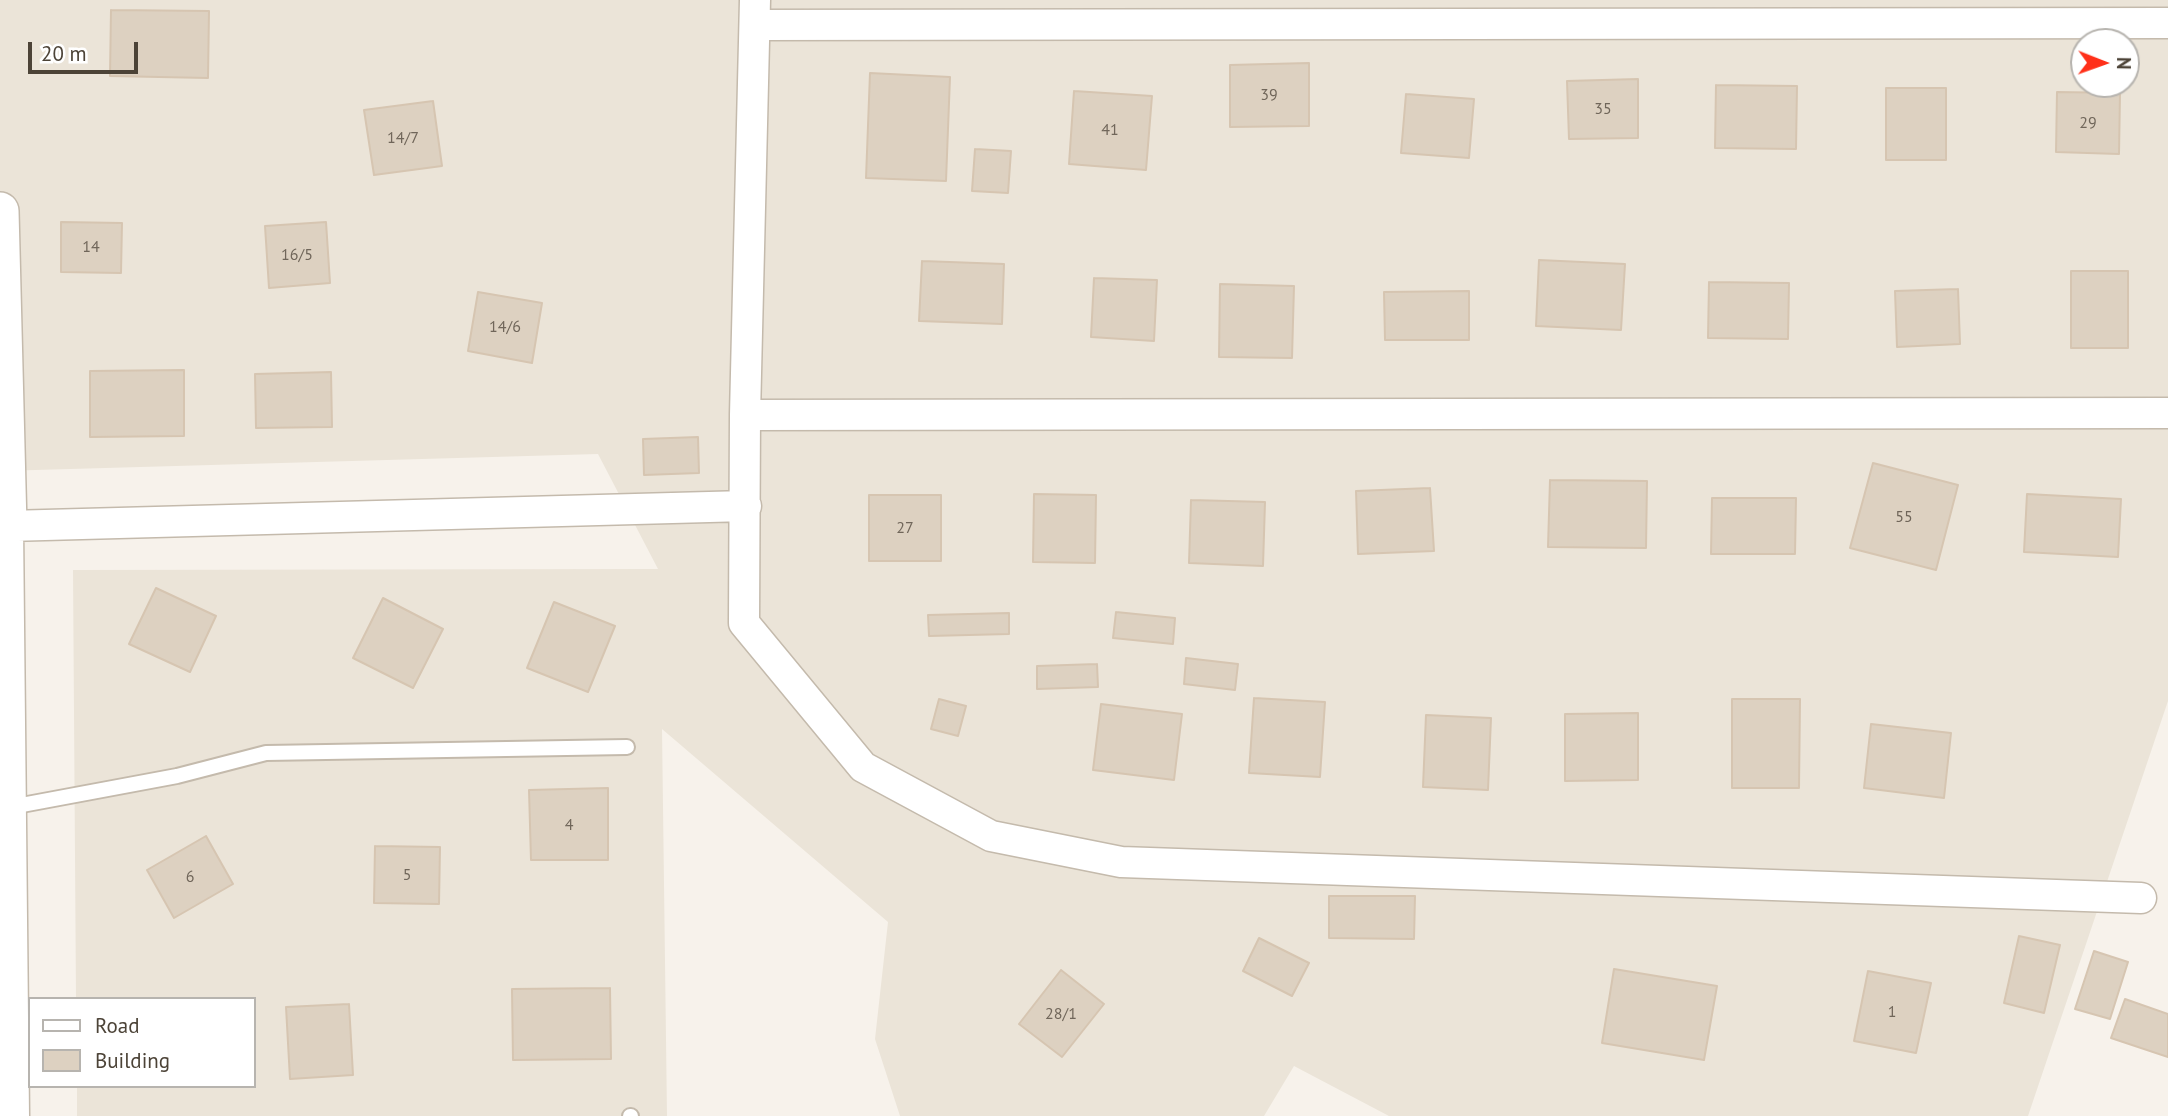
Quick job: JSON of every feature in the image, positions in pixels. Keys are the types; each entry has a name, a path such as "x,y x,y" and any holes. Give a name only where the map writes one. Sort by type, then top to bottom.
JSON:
{"street":[{"path":"2141,898 1121,862 991,836 863,767 744,623 755,13 2168,23"},
{"path":"0,211 14,1116"},
{"path":"746,415 2168,414"},
{"path":"4,526 746,506"}],"lane":[{"path":"10,807 177,776 266,753 627,747"}],"shaded area":[{"path":"0,0 2168,0 2168,701 2028,1116 1389,1116 1294,1066 1264,1116 900,1116 875,1039 888,922 662,729 667,1116 77,1116 77,1088 256,1088 256,997 76,997 73,570 658,569 598,454 0,471"}],"building":[{"path":"111,10 209,11 208,78 110,76"},
{"path":"1309,63 1309,126 1230,127 1230,65"},
{"path":"870,73 950,77 946,181 866,178"},
{"path":"1638,79 1638,138 1569,139 1567,81"},
{"path":"1716,85 1797,86 1796,149 1715,148"},
{"path":"1886,88 1946,88 1946,160 1886,160"},
{"path":"1074,91 1152,96 1146,170 1069,164"},
{"path":"2057,92 2070,92 2070,98 2120,98 2119,154 2056,152"},
{"path":"1406,94 1474,99 1469,158 1401,153"},
{"path":"433,101 442,166 374,175 364,110"},
{"path":"975,149 1011,151 1008,193 972,191"},
{"path":"61,222 122,223 121,273 61,272"},
{"path":"326,222 330,283 269,288 265,226"},
{"path":"1539,260 1625,264 1621,330 1536,326"},
{"path":"922,261 1004,264 1002,324 919,321"},
{"path":"2071,271 2128,271 2128,348 2071,348"},
{"path":"1094,278 1157,280 1154,341 1091,337"},
{"path":"1709,282 1789,283 1788,339 1708,338"},
{"path":"1220,284 1294,286 1292,358 1219,357"},
{"path":"1958,289 1960,344 1897,347 1895,291"},
{"path":"1469,291 1469,340 1385,340 1384,292"},
{"path":"478,292 542,303 532,363 468,351"},
{"path":"184,370 184,436 90,437 90,371"},
{"path":"331,372 332,427 256,428 255,374"},
{"path":"698,437 699,473 644,475 643,439"},
{"path":"1873,463 1958,485 1936,570 1850,548"},
{"path":"1550,480 1647,481 1646,548 1548,547"},
{"path":"1430,488 1434,551 1358,554 1356,491"},
{"path":"1034,494 1096,495 1095,563 1033,562"},
{"path":"2027,494 2121,499 2118,557 2024,552"},
{"path":"869,495 941,495 941,561 869,561"},
{"path":"1712,498 1796,498 1795,554 1711,554"},
{"path":"1191,500 1265,502 1263,566 1189,563"},
{"path":"156,588 216,616 190,672 129,644"},
{"path":"383,598 443,629 413,688 353,658"},
{"path":"554,602 615,626 588,692 527,668"},
{"path":"1116,612 1175,618 1173,644 1113,638"},
{"path":"1009,613 1009,634 929,636 928,615"},
{"path":"1186,658 1238,664 1235,690 1184,684"},
{"path":"1097,664 1098,687 1037,689 1037,666"},
{"path":"1254,698 1325,702 1320,777 1249,773"},
{"path":"939,699 966,706 958,736 931,729"},
{"path":"1732,699 1800,699 1799,788 1732,788"},
{"path":"1101,704 1182,714 1174,780 1093,770"},
{"path":"1638,713 1638,780 1565,781 1565,714"},
{"path":"1426,715 1491,718 1488,790 1423,787"},
{"path":"1871,724 1951,733 1944,798 1864,788"},
{"path":"608,788 608,860 531,860 529,790"},
{"path":"206,836 233,884 174,918 147,870"},
{"path":"375,846 440,847 439,904 374,903"},
{"path":"1329,896 1415,896 1414,939 1329,938"},
{"path":"2019,936 2060,945 2044,1013 2004,1003"},
{"path":"1259,938 1309,963 1292,996 1243,971"},
{"path":"2094,951 2128,962 2110,1019 2075,1009"},
{"path":"1614,969 1717,986 1704,1060 1602,1043"},
{"path":"1061,970 1104,1004 1062,1057 1019,1024"},
{"path":"1868,971 1931,983 1916,1053 1854,1041"},
{"path":"610,988 611,1059 513,1060 512,989"},
{"path":"2125,999 2168,1014 2168,1057 2111,1038"},
{"path":"349,1004 353,1075 290,1079 286,1007"}]}
